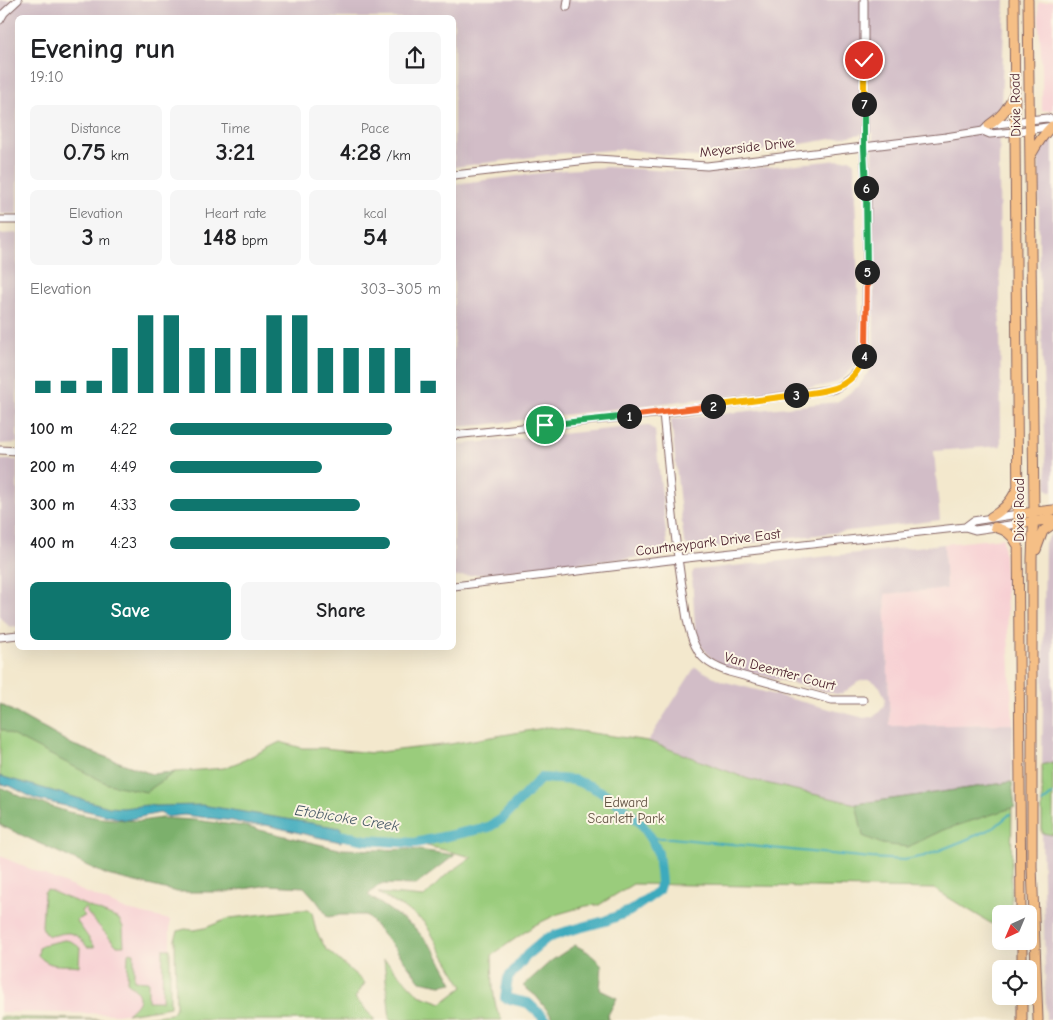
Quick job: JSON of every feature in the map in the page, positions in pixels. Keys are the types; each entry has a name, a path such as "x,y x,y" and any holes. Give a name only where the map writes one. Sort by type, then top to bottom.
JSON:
{"main road":[{"name":"Dixie Road","path":"1014,0 1021,905"},
{"name":"Dixie Road","path":"1028,0 1034,517 1032,560 1032,866 1038,1020"},
{"path":"986,128 1002,115 1009,106 1014,93"},
{"path":"1030,158 1036,145 1053,124"},
{"path":"991,518 1000,512 1010,501 1017,489"},
{"path":"1033,490 1042,506 1053,510"},
{"name":"Courtneypark Drive East","path":"1018,524 1053,510"},
{"name":"Courtneypark Drive East","path":"1018,514 1053,519"},
{"path":"1032,560 1043,532 1053,524"},
{"path":"995,527 1009,533 1018,544"},
{"path":"1020,785 1032,786"},
{"path":"1021,866 1032,866"},
{"path":"1022,1005 1022,1020"}],"street":[{"path":"0,20 4,13 18,0"},
{"path":"456,435 663,413 834,389 847,382 856,373 862,362 866,347 867,199 864,147 864,0"},
{"name":"Meyerside Drive","path":"456,175 597,158 707,166 946,137 1014,122 1053,124"},
{"name":"Meyerside Drive","path":"986,128 990,134 1014,132 1029,124"},
{"path":"0,220 15,220"},
{"name":"Van Deemter Court","path":"663,413 678,559 689,630 698,652 707,661 728,672 832,700 863,700"},
{"path":"0,450 15,451"},
{"name":"Courtneypark Drive East","path":"965,527 973,521 1018,514"},
{"name":"Courtneypark Drive East","path":"456,586 965,527 975,530 1018,524"},
{"path":"0,637 15,635"}],"shaded area":[{"path":"0,0 1005,0 999,161 1001,446 934,451 940,520 692,550 684,542 671,419 837,402 859,386 874,363 873,132 718,158 673,156 627,149 555,154 456,167 456,15 15,15 15,214 0,214"},
{"path":"1053,1 1053,110 1042,111 1038,3"},
{"path":"1053,135 1053,493 1047,489 1039,258 1039,152 1044,143"},
{"path":"850,159 854,163 860,346 858,358 852,369 834,383 822,386 456,427 456,184 565,170 607,167 702,173"},
{"path":"15,233 15,443 0,444 0,234"},
{"path":"648,425 655,431 668,551 663,555 456,577 456,445"},
{"path":"0,460 15,460 15,626 10,627 0,618"},
{"path":"1052,533 1053,762 1042,765 1045,543"},
{"path":"1003,538 1013,724 890,726 885,594 946,589 944,544"},
{"path":"944,544 946,589 885,594 890,726 1013,724 1012,782 856,804 748,779 648,741 695,667 722,681 864,718 876,715 884,705 885,699 880,687 870,680 858,682 842,694 836,694 723,666 710,657 700,644 695,628 692,574 694,570"},
{"path":"1042,833 1053,835 1053,1020 1046,1020"},
{"path":"0,856 127,910 170,920 170,1007 127,1014 0,1012"}],"green space":[{"name":"Edward Scarlett Park","path":"0,704 73,745 151,774 224,768 280,742 302,748 324,748 372,753 450,744 550,727 648,741 748,779 856,804 1012,782 1011,905 992,905 992,924 934,889 633,884 599,905 586,906 558,914 535,925 492,955 494,998 498,1014 502,1020 390,1020 384,959 419,995 442,1003 463,987 425,923 378,893 424,897 445,876 472,857 415,843 366,840 212,810 124,812 0,779"},
{"path":"0,704 73,745 151,774 175,772 146,792 108,784 0,729"},
{"path":"1053,762 1053,835 1042,833 1042,765"},
{"path":"1012,782 1015,807 943,830 908,847 882,844 863,836 856,804"},
{"path":"0,787 22,797 68,812 100,818 141,821 161,818 194,820 243,826 339,849 410,849 455,855 416,885 380,884 368,895 414,927 435,951 453,983 441,985 420,981 366,915 328,917 304,887 268,885 226,892 177,892 107,875 0,825"},
{"path":"48,890 119,919 123,927 124,946 117,946 88,914 85,908 81,911 85,916 76,920 95,947 87,947 80,938 69,933 52,936 46,934 42,926 44,892"},
{"path":"308,910 312,912 316,931 326,949 365,983 355,998 375,1020 124,1020 171,1014 174,1011 176,1007 175,939 178,931 205,928 230,918"},
{"path":"64,940 73,942 80,948 79,966 48,963 38,955 39,948 42,945"},
{"path":"575,945 588,952 602,965 600,990 617,998 608,1015 609,1020 555,1020 536,996 523,986 551,961"},
{"path":"163,949 170,949 170,1007 127,1014 136,1005 139,998 136,991 127,982 129,952 134,953 134,980 148,981 148,1001 162,1001"},
{"path":"0,1017 124,1020 0,1020"}],"water":[{"name":"Etobicoke Creek","path":"0,776 109,807 202,805 341,828 341,842 266,825 247,825 233,821 184,815 167,817 160,813 126,820 35,799 10,786 0,784"}],"waterway":[{"name":"Etobicoke Creek","path":"329,833 366,840 415,843 489,827 502,819 541,778 574,780 592,787 609,796 640,822 658,853 661,882 658,891 630,911 605,921 547,938 528,954 508,978 505,998 528,1003 546,1020"},
{"path":"1042,803 1053,794"},
{"path":"651,838 671,838 904,860 925,856 963,841 995,827 1010,814"}],"route":[{"path":"545,425 663,413 834,389 847,382 856,373 862,362 866,347 867,199 864,147 864,60"}]}
